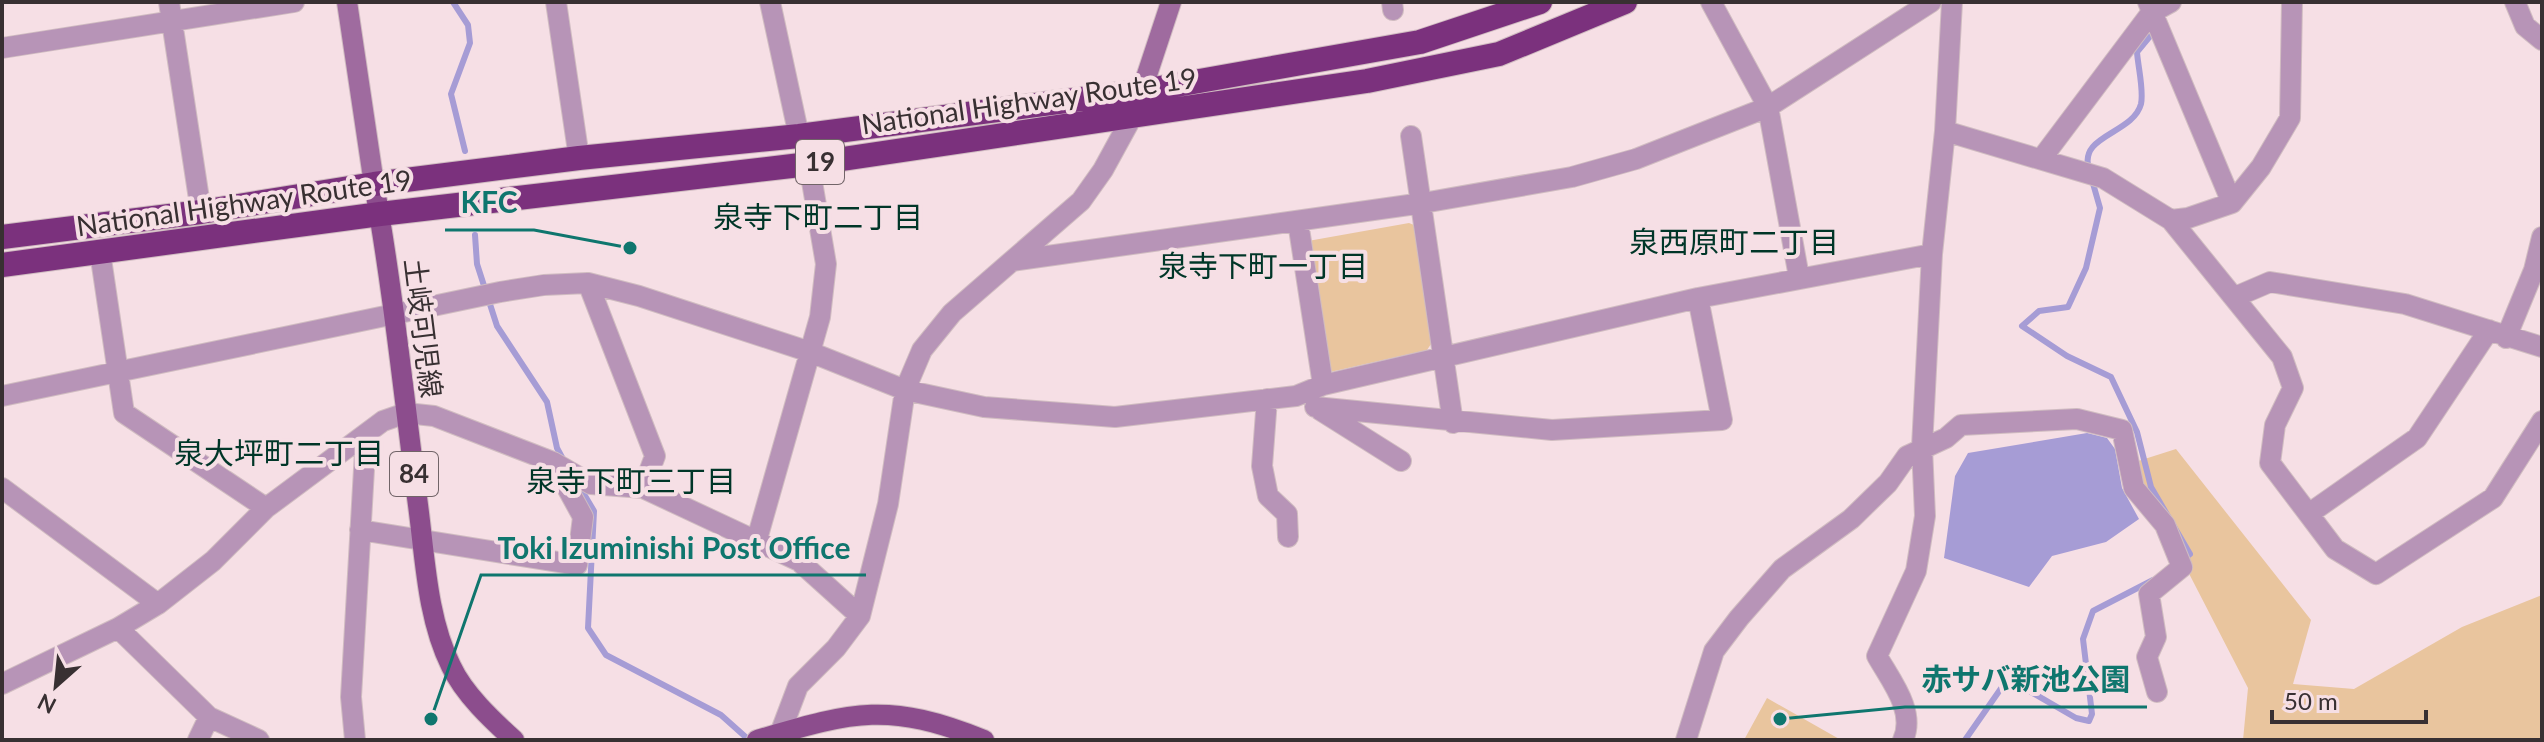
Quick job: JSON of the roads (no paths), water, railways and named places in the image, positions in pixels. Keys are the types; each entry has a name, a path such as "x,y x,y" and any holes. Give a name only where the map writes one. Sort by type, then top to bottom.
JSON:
{"highway":[{"name":"National Highway Route 19","path":"2,237 201,212 374,184 579,158 799,136 1143,91 1420,42 1540,2"},
{"name":"National Highway Route 19","path":"2,265 380,214 809,164 1407,74 1499,54 1625,2"}],"main road":[{"name":"土岐可児線","path":"374,184 396,314 423,541 440,638 452,668 490,717 514,740"},
{"path":"767,736 863,713 897,713 984,740"}],"street":[{"path":"2,48 170,11 294,2"},
{"path":"347,2 374,184"},
{"path":"556,2 579,158"},
{"path":"770,2 799,136"},
{"path":"767,736 798,686 836,648 860,616 888,504 905,390 922,350 952,313 1081,201 1103,170 1132,117 1171,2"},
{"path":"1711,2 1768,107 1799,277"},
{"path":"1012,261 1423,203 1572,177 1636,159 1768,107 1931,2"},
{"path":"1903,740 1910,726 1904,706 1877,656 1916,571 1925,516 1922,447 1932,254 1945,131 1952,2"},
{"path":"2042,158 2150,7 2171,2"},
{"path":"2171,220 2188,218 2232,203 2261,167 2290,118 2292,2"},
{"path":"2515,2 2525,26 2542,40"},
{"path":"2150,7 2232,203"},
{"path":"170,11 201,212"},
{"path":"1945,131 2103,178 2171,220 2282,357 2293,388 2275,425 2270,463 2335,549 2376,574 2493,498 2542,421"},
{"path":"1411,136 1453,423"},
{"path":"757,539 820,317 826,264 809,164"},
{"path":"1298,222 1323,385"},
{"path":"2310,513 2417,438 2497,334 2534,270 2542,237"},
{"path":"100,252 124,413 266,508"},
{"path":"2,396 500,292 588,283 639,296 810,352 905,390 984,407 1115,417 1296,396 1323,385 1698,298 1932,254"},
{"path":"2235,297 2270,282 2405,304 2542,347"},
{"path":"588,283 655,456 643,488"},
{"path":"1315,407 1453,423 1552,430 1722,420 1698,298"},
{"path":"1296,396 1401,461"},
{"path":"1267,399 1262,466 1268,496 1287,514 1288,537"},
{"path":"2,684 118,628 158,604 213,561 266,508 383,421 406,413 434,416 553,462 591,484 643,488 799,561 860,616"},
{"path":"1686,740 1714,651 1739,618 1782,569 1851,519 1888,483 1907,456 1946,438 1961,425 2077,419 2122,430 2134,488 2165,525 2180,561 2149,594 2156,637 2147,657 2157,692"},
{"path":"355,740 351,697 366,434"},
{"path":"360,530 577,565 583,517 553,462"},
{"path":"2,488 158,604"},
{"path":"118,628 209,717 259,740"},
{"path":"198,740 209,717"}],"waterway":[{"path":"453,2 468,25 470,43 451,94 465,151"},
{"path":"2089,169 2091,149 2128,122 2141,104 2137,52 2156,29"},
{"path":"2092,180 2100,208 2086,268 2068,307 2039,311 2022,326 2067,356 2111,377 2137,432 2151,487 2190,554 2182,560"},
{"path":"475,235 477,264 497,326 547,402 557,448 564,461"},
{"path":"578,484 594,511 588,628 606,655 721,715 749,740"},
{"path":"1965,740 2002,687 2012,681 2076,718 2089,721 2092,714 2083,639 2093,611 2153,580"}],"place":[{"name":"KFC","path":"630,248"},
{"name":"Toki Izuminishi Post Office","path":"431,719"},
{"name":"赤サバ新池公園","path":"1780,719"}],"district":[{"name":"泉寺下町二丁目","path":"818,218"},
{"name":"泉西原町二丁目","path":"1734,243"},
{"name":"泉寺下町一丁目","path":"1263,267"},
{"name":"泉大坪町二丁目","path":"279,454"},
{"name":"泉寺下町三丁目","path":"631,482"}]}
